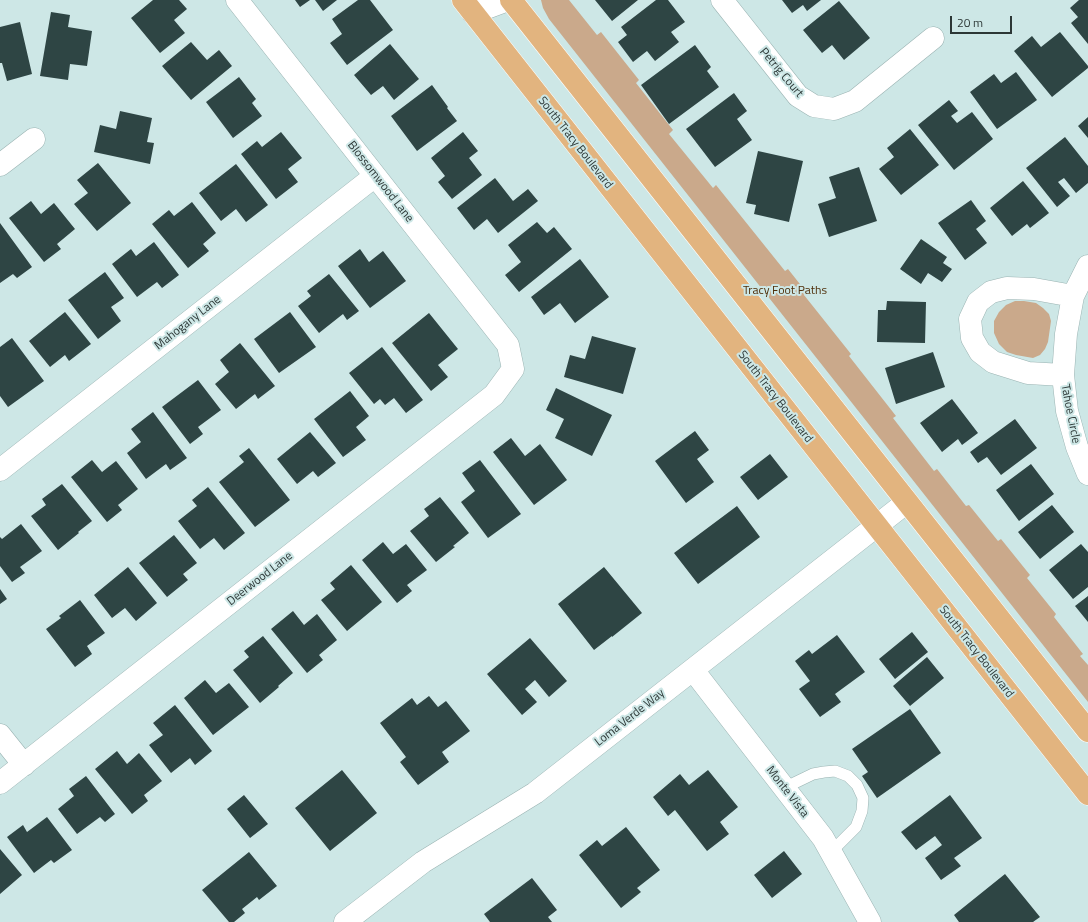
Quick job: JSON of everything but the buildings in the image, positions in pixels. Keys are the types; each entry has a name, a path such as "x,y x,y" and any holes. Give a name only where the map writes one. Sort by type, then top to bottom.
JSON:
{"main road":[{"path":"511,0 1088,731"},
{"name":"South Tracy Boulevard","path":"472,4 780,404 1088,794"}],"street":[{"name":"Blossomwood Lane","path":"237,0 508,345 513,369"},
{"path":"472,4 508,0"},
{"name":"Petrig Court","path":"722,0 798,96 814,106 834,109 855,101 933,38"},
{"path":"0,165 34,138"},
{"name":"Mahogany Lane","path":"0,470 375,176"},
{"name":"Tahoe Circle","path":"1088,266 1073,296 1066,334 1063,375 1067,411 1076,447 1088,474"},
{"name":"Tahoe Circle","path":"1063,375 1028,373 993,362 980,352 972,338 970,320 978,302 991,292 1007,288 1034,289 1073,296"},
{"name":"Deerwood Lane","path":"0,783 494,395 513,369"},
{"name":"Loma Verde Way","path":"345,922 423,862 535,793 907,502"},
{"name":"Monte Vista","path":"693,670 823,838 870,922"},
{"path":"0,735 24,764"}],"lane":[{"path":"784,788 813,774 835,771 848,776 857,785 863,798 862,811 856,827 831,852"}],"green space":[{"name":"Tracy Foot Paths","path":"541,0 569,0 597,35 601,32 639,80 636,83 673,130 669,134 713,188 716,185 785,271 788,269 807,293 804,295 851,354 849,356 896,416 893,418 934,471 937,469 966,506 969,505 998,541 1001,539 1030,575 1027,578 1056,614 1054,617 1083,654 1080,656 1088,665 1088,702 549,19 543,8"},
{"path":"1015,301 1036,303 1049,314 1051,321 1048,342 1040,355 1033,358 1007,352 999,344 994,333 994,321 999,312 1006,305"}]}
